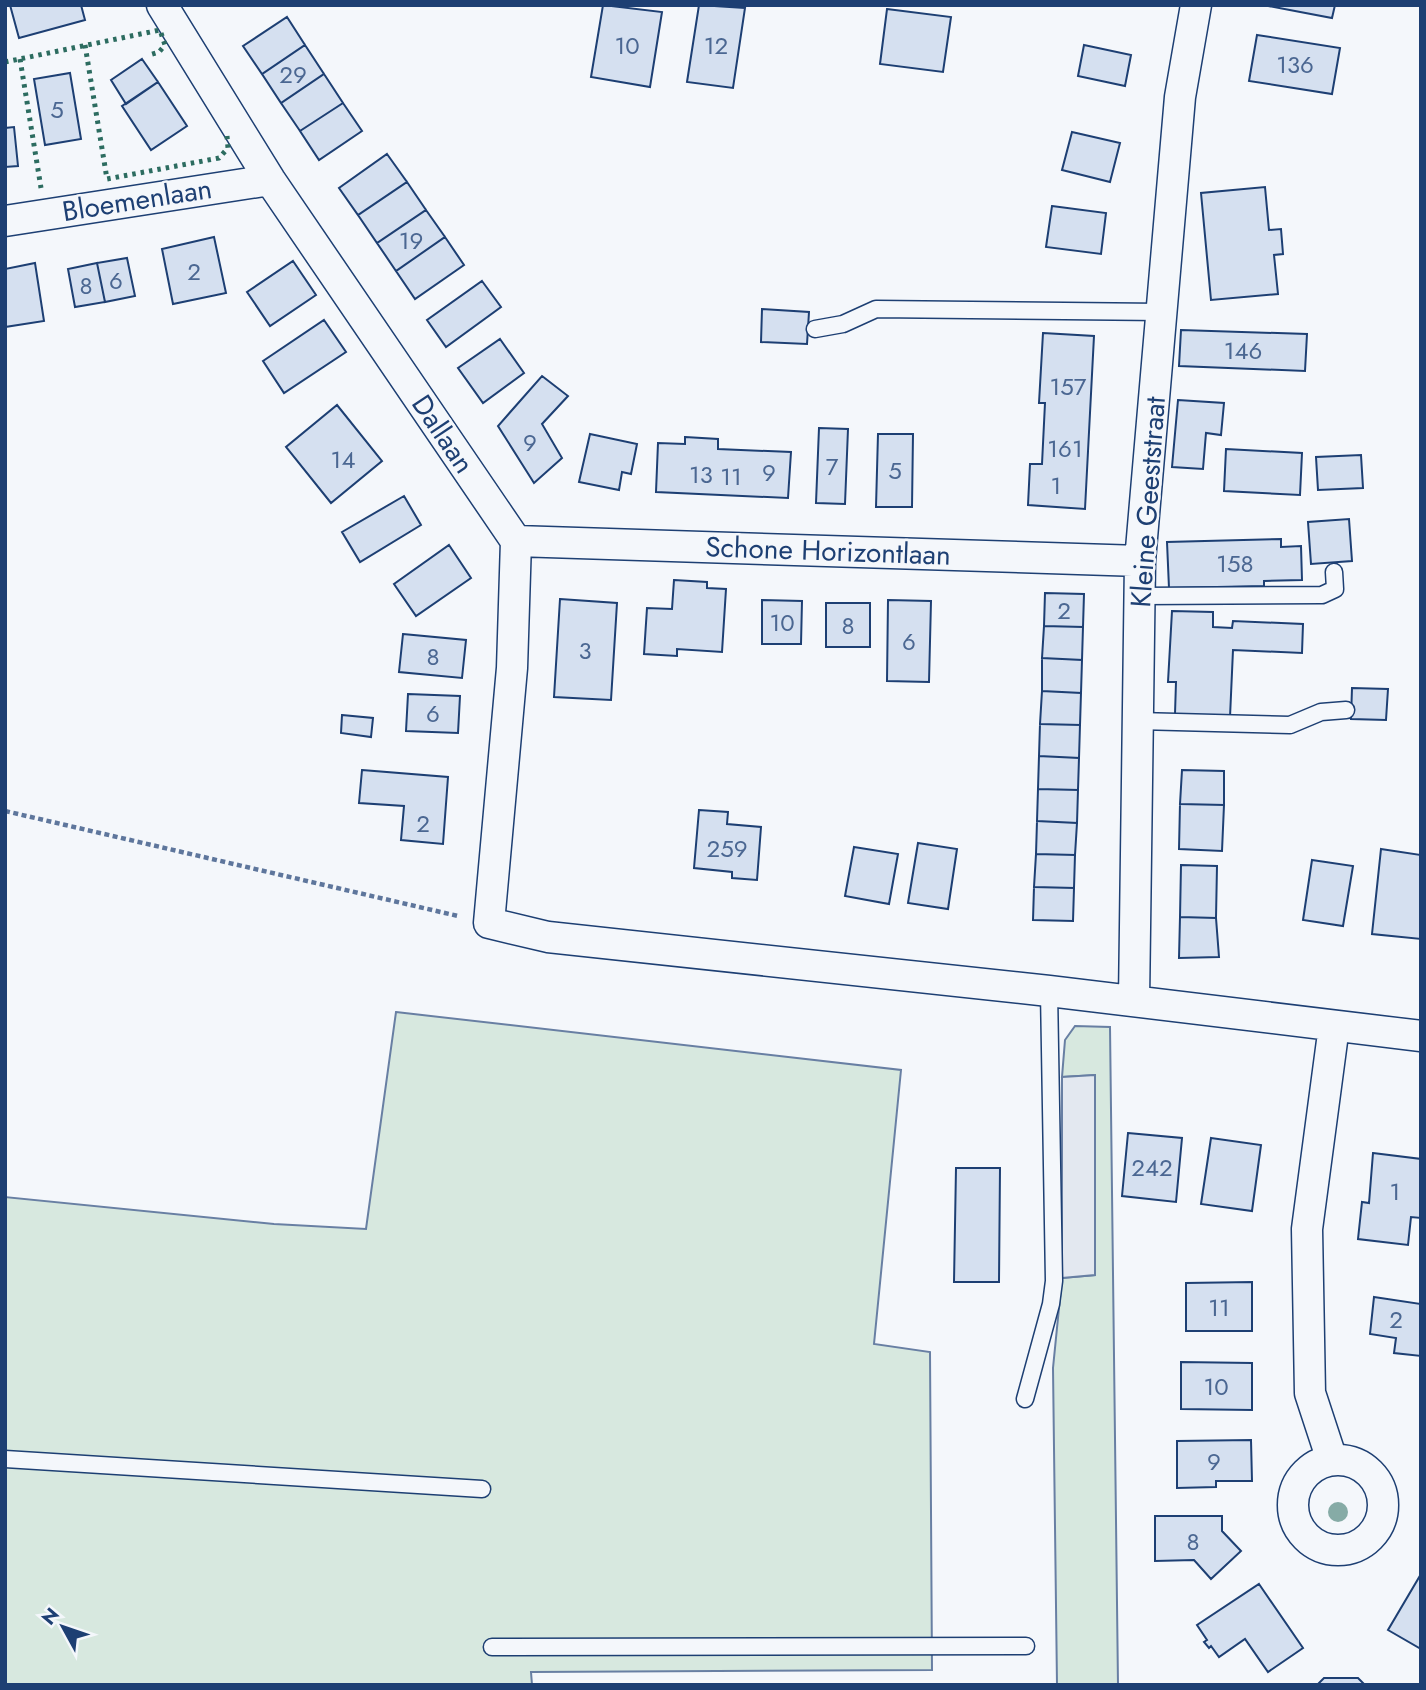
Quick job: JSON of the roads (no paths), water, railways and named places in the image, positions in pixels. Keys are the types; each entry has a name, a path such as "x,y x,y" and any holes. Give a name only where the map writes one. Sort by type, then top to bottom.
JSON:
{"street":[{"name":"Dallaan","path":"162,5 270,180 516,541"},
{"name":"Kleine Geeststraat","path":"1134,1001 1140,561 1180,97 1196,5"},
{"name":"Bloemenlaan","path":"5,220 270,180"},
{"name":"Schone Horizontlaan","path":"516,541 1140,561"},
{"path":"516,541 512,668 489,923 548,937 1049,991 1421,1036"},
{"path":"1332,1460 1310,1393 1307,1229 1334,1026"}],"lane":[{"path":"816,329 843,324 876,309 1162,312"},
{"path":"1140,596 1322,596 1335,589 1334,572"},
{"path":"1138,721 1290,725 1321,712 1346,710"},
{"path":"1026,1399 1051,1304 1054,1281 1049,991"},
{"path":"5,1459 482,1489"},
{"path":"492,1647 1026,1646"}]}
